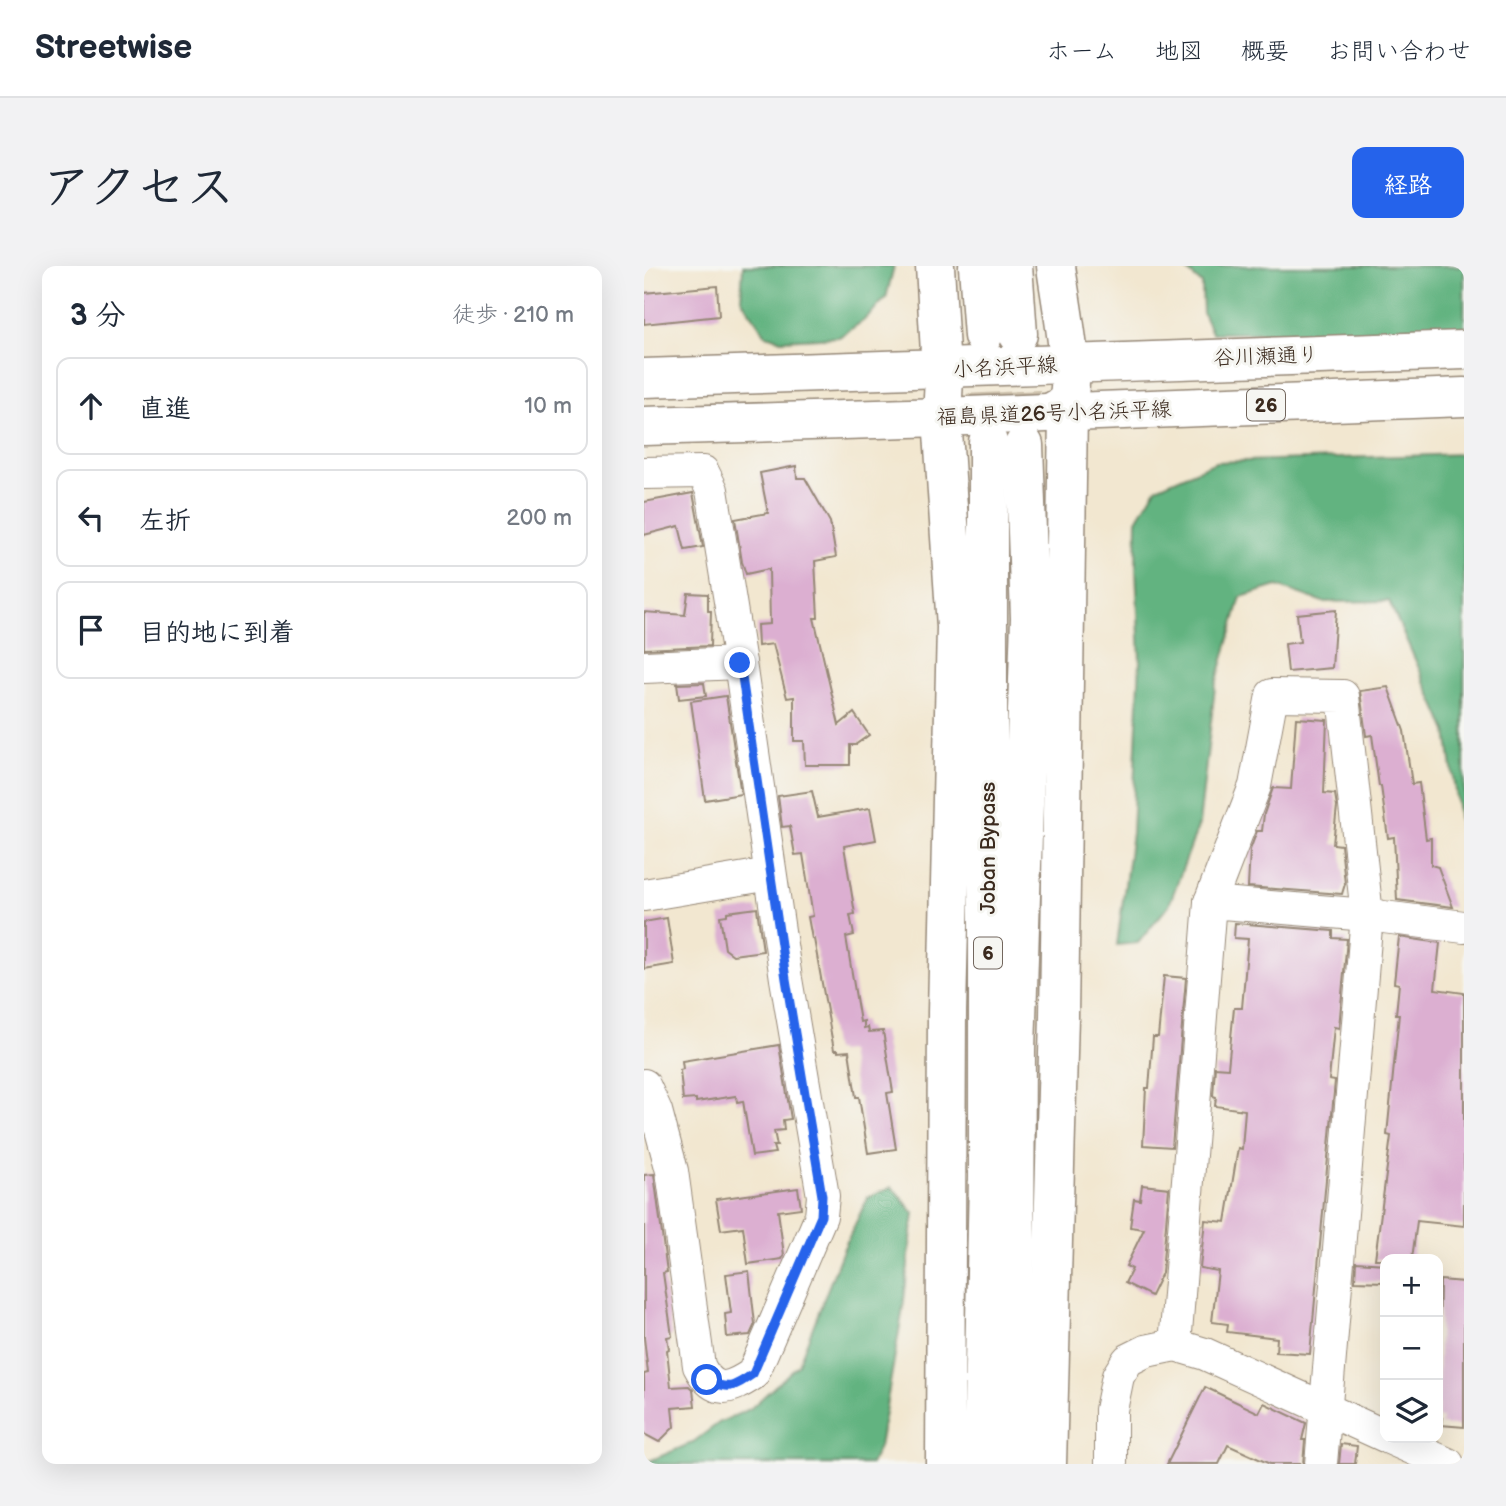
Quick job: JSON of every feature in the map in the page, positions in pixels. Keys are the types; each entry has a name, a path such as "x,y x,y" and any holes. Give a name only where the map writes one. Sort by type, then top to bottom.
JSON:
{"main road":[{"path":"935,266 947,372 942,417 956,627 947,1012 945,1464"},
{"path":"978,266 1001,335 1013,266"},
{"path":"1056,266 1069,363 1069,397 1062,409"},
{"name":"谷川瀬通り","path":"1069,363 1464,350"},
{"name":"小名浜平線","path":"947,372 1069,363"},
{"path":"644,378 947,372 1048,373 1062,409 1059,1002 1046,1464"},
{"name":"福島県道26号小名浜平線","path":"644,425 942,417 1062,409 1464,397"},
{"name":"Joban Bypass","path":"982,1464 1006,444 1030,618 1016,1050 1014,1464"}],"street":[{"path":"644,473 703,472 712,490 822,1196 821,1216 753,1374 736,1385 722,1388 707,1380 699,1366 672,1171 656,1111 644,1085"},
{"path":"644,667 740,663"},
{"path":"1175,1345 1210,902 1255,786 1272,695 1343,696 1367,915 1321,1464"},
{"path":"644,895 770,874"},
{"path":"1210,902 1367,915 1464,927"},
{"path":"1111,1464 1111,1410 1118,1376 1128,1360 1146,1351 1175,1345 1205,1354 1380,1434"},
{"path":"1401,1443 1448,1464"}],"green space":[{"path":"743,266 894,266 886,298 863,321 839,337 781,340 766,335 741,299"},
{"path":"1182,266 1464,266 1464,329 1437,333 1212,333 1203,313 1202,284"},
{"path":"1464,454 1464,835 1460,829 1447,731 1389,601 1323,602 1277,586 1241,597 1215,687 1199,824 1169,905 1138,943 1117,945 1132,833 1140,660 1137,520 1156,488 1216,462"},
{"path":"892,1187 914,1213 903,1308 879,1447 871,1464 644,1464 644,1460 647,1462 692,1443 720,1422 750,1409 798,1365 843,1250 868,1197"}],"building":[{"path":"717,286 719,316 644,324 644,293"},
{"path":"796,466 797,478 805,478 830,522 836,557 815,561 818,618 814,618 839,725 854,713 869,735 855,745 850,745 850,765 805,765 804,741 794,741 794,697 787,698 773,644 758,646 757,625 770,624 769,569 746,574 742,562 735,519 768,513 760,473"},
{"path":"693,493 703,547 685,550 679,526 644,535 644,502"},
{"path":"688,593 708,594 708,611 711,611 710,646 644,649 644,612 685,615"},
{"path":"1336,610 1332,668 1288,672 1285,644 1300,642 1297,614"},
{"path":"704,683 706,696 679,699 677,684"},
{"path":"1388,687 1404,731 1412,784 1419,783 1426,839 1431,838 1431,865 1438,867 1453,907 1397,900 1394,837 1388,838 1372,735 1366,736 1360,691"},
{"path":"726,696 741,794 705,800 691,701"},
{"path":"1296,718 1327,720 1324,793 1335,794 1337,806 1333,844 1341,845 1345,884 1342,894 1248,887 1250,850 1257,831 1262,831 1264,814 1273,788 1291,789"},
{"path":"812,791 818,817 870,808 876,840 844,846 855,914 850,915 854,935 846,937 860,1022 864,1021 864,1028 868,1027 869,1032 883,1031 893,1092 887,1093 896,1149 868,1153 849,1051 834,1050 808,917 813,916 803,854 795,855 790,826 782,827 778,796"},
{"path":"757,908 763,951 733,955 725,949 720,916 727,915 727,912"},
{"path":"667,918 674,964 644,969 644,922"},
{"path":"1235,923 1333,931 1333,938 1347,939 1339,1028 1334,1027 1329,1080 1335,1081 1310,1354 1276,1352 1277,1338 1227,1332 1228,1324 1212,1322 1218,1271 1200,1268 1205,1220 1226,1222 1238,1148 1242,1149 1245,1110 1215,1106 1216,1097 1213,1096 1215,1067 1228,1068 1234,1008 1242,1008 1248,939 1234,938"},
{"path":"1399,937 1440,943 1435,989 1464,993 1464,1226 1417,1221 1413,1254 1380,1254 1380,1259 1375,1259 1391,1136 1387,1135 1399,1014 1396,1014 1399,984 1394,983"},
{"path":"1164,976 1186,978 1172,1147 1143,1145 1146,1088 1149,1088 1153,1037 1158,1037"},
{"path":"779,1045 791,1119 783,1120 784,1130 774,1131 777,1146 773,1146 775,1153 752,1156 743,1101 737,1102 736,1096 696,1102 696,1099 683,1100 680,1070 683,1069 682,1061"},
{"path":"654,1174 667,1272 663,1273 672,1336 667,1337 671,1387 689,1386 693,1390 695,1406 672,1408 674,1427 659,1442 644,1434 644,1374 648,1373 644,1338 644,1175"},
{"path":"1142,1185 1169,1188 1162,1273 1151,1296 1125,1283 1132,1269 1126,1266 1144,1229 1130,1227 1134,1199 1140,1200"},
{"path":"798,1188 801,1208 778,1211 784,1255 782,1259 748,1264 743,1227 721,1230 716,1199"},
{"path":"1356,1262 1380,1264 1380,1282 1355,1281"},
{"path":"749,1271 755,1324 750,1335 727,1337 725,1314 731,1313 726,1274"},
{"path":"1443,1280 1464,1282 1464,1427 1443,1425"},
{"path":"1205,1387 1259,1413 1264,1403 1306,1423 1302,1440 1305,1440 1303,1464 1270,1464 1228,1445 1219,1464 1167,1464"},
{"path":"1341,1444 1357,1446 1355,1464 1339,1464"}],"tunnel":[{"path":"1018,334 1024,445"},
{"path":"983,336 988,442"}],"route":[{"path":"707,1380 722,1388 736,1385 753,1374 821,1216 822,1196 786,979 740,663"}]}
